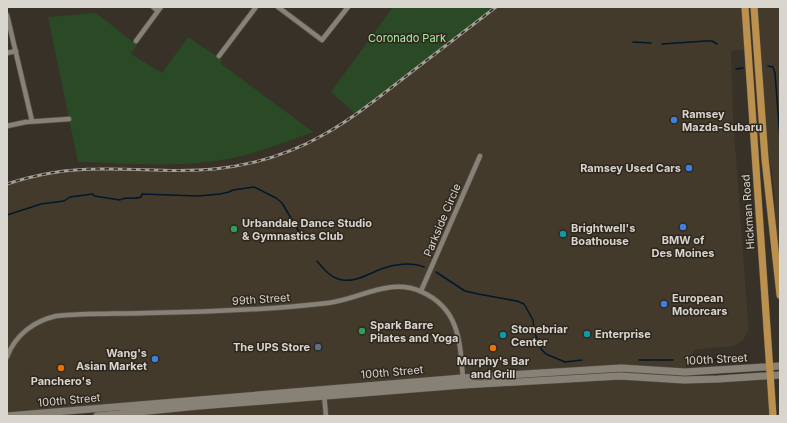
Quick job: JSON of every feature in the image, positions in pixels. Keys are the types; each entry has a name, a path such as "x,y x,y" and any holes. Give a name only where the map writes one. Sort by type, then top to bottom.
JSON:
{"main road":[{"name":"Hickman Road","path":"745,7 773,416"},
{"name":"Hickman Road","path":"754,7 766,172 780,295"},
{"name":"100th Street","path":"7,416 621,368 685,372 780,366"},
{"name":"100th Street","path":"463,381 620,376 690,380 780,375"},
{"name":"100th Street","path":"97,416 324,392"}],"street":[{"path":"136,41 160,9 153,7"},
{"path":"219,56 256,7"},
{"path":"278,7 322,40 348,7"},
{"path":"7,15 32,121"},
{"path":"7,53 16,51"},
{"path":"7,126 32,121 69,119"},
{"name":"Parkside Circle","path":"421,291 480,156"},
{"name":"99th Street","path":"7,356 16,340 26,330 38,322 56,316 221,311 318,304 346,300 378,289 396,287 421,291 437,301 453,321 459,340 463,381"},
{"path":"324,392 326,416"}],"shaded area":[{"path":"496,7 745,7 747,49 731,51 733,116 748,322 748,330 743,340 734,346 695,350 688,358 685,372 621,368 7,416 7,184 36,176 78,169 183,171 214,169 241,165 287,152 322,136 356,114"},
{"path":"758,7 780,7 780,273 775,224 775,198 771,166 767,150 758,29"},
{"path":"770,375 773,416 97,416 620,376 684,380"}],"green space":[{"name":"Coronado Park","path":"393,7 496,7 356,114 331,92"},
{"path":"96,13 137,45 131,54 162,73 188,37 222,60 220,63 313,132 256,152 218,161 178,164 78,162 48,17"}],"waterway":[{"path":"662,44 706,41 712,41 717,44"},
{"path":"633,42 651,43"},
{"path":"768,66 773,67 775,73 780,139"},
{"path":"736,69 743,68"},
{"path":"7,215 41,204 64,201 70,197 93,194 94,196 120,200 125,198 138,198 141,197 142,194 198,196 220,194 233,190 254,187 276,198 282,203 304,240"},
{"path":"317,261 326,272 338,279 344,280 366,276 381,269 397,265 414,264 424,267"},
{"path":"436,272 465,291 517,301 524,304 533,320 534,331 541,349 546,354 565,362 582,360"},
{"path":"700,359 739,361 744,359"},
{"path":"639,360 673,360"}],"railway":[{"path":"7,184 41,175 87,169 185,171 214,169 242,165 284,153 310,142 334,129 355,115 496,7"}],"place":[{"name":"Ramsey Mazda-Subaru","path":"674,120"},
{"name":"Ramsey Used Cars","path":"689,168"},
{"name":"BMW of Des Moines","path":"683,227"},
{"name":"Urbandale Dance Studio & Gymnastics Club","path":"234,229"},
{"name":"Brightwell's Boathouse","path":"563,234"},
{"name":"European Motorcars","path":"664,304"},
{"name":"Spark Barre Pilates and Yoga","path":"362,331"},
{"name":"Enterprise","path":"587,334"},
{"name":"Stonebriar Center","path":"503,335"},
{"name":"The UPS Store","path":"318,347"},
{"name":"Murphy's Bar and Grill","path":"493,348"},
{"name":"Wang's Asian Market","path":"155,359"},
{"name":"Panchero's","path":"61,368"}]}
